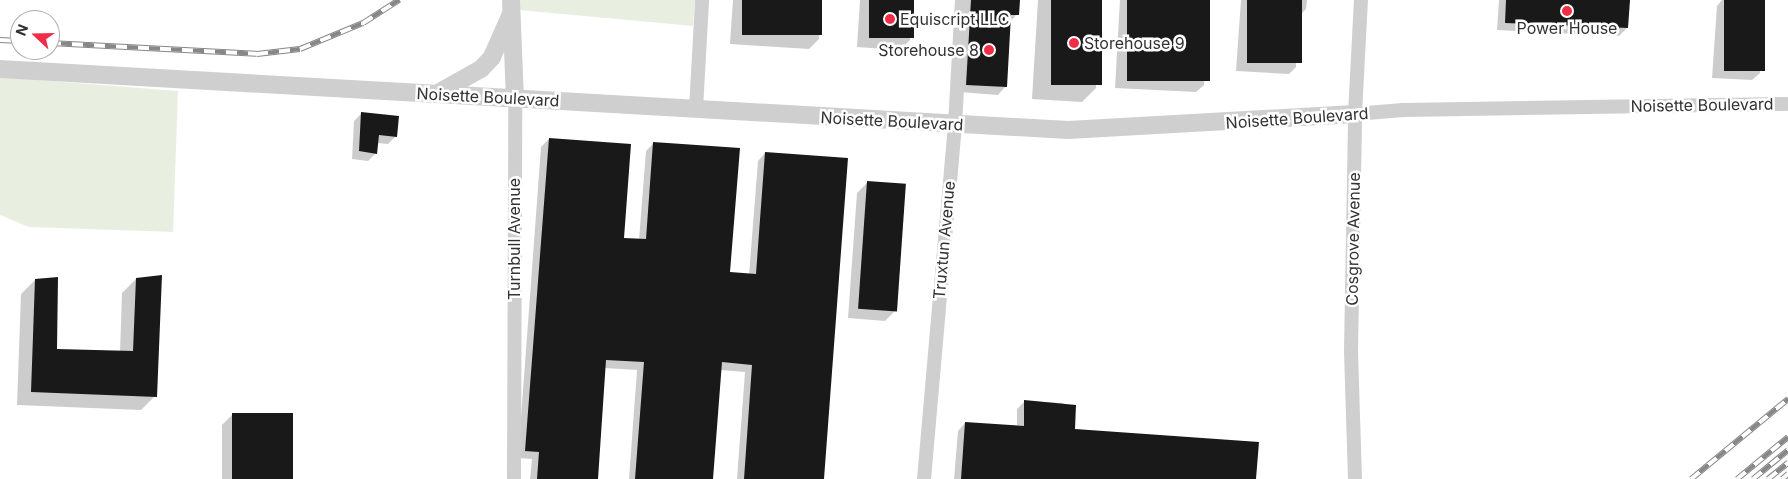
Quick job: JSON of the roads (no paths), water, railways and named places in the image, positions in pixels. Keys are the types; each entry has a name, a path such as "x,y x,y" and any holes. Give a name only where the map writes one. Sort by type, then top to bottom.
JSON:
{"street":[{"path":"696,109 702,0"},
{"name":"Truxtun Avenue","path":"924,479 955,125 962,0"},
{"name":"Cosgrove Avenue","path":"1355,479 1350,351 1355,114 1361,0"},
{"path":"434,94 481,69 492,57 511,7"},
{"name":"Turnbull Avenue","path":"511,7 515,99 514,479"},
{"name":"Noisette Boulevard","path":"0,69 1068,130 1403,110 1786,104"}],"railway":[{"path":"60,44 257,54 300,49 363,23 399,0"},
{"path":"0,40 10,40"},
{"path":"1691,479 1788,399"},
{"path":"1737,479 1788,437"},
{"path":"1753,479 1788,450"},
{"path":"1768,479 1788,463"},
{"path":"1782,479 1788,474"}],"place":[{"name":"Power House","path":"1567,11"},
{"name":"Equiscript LLC","path":"890,19"},
{"name":"Storehouse 9","path":"1074,43"},
{"name":"Storehouse 8","path":"989,50"}]}
